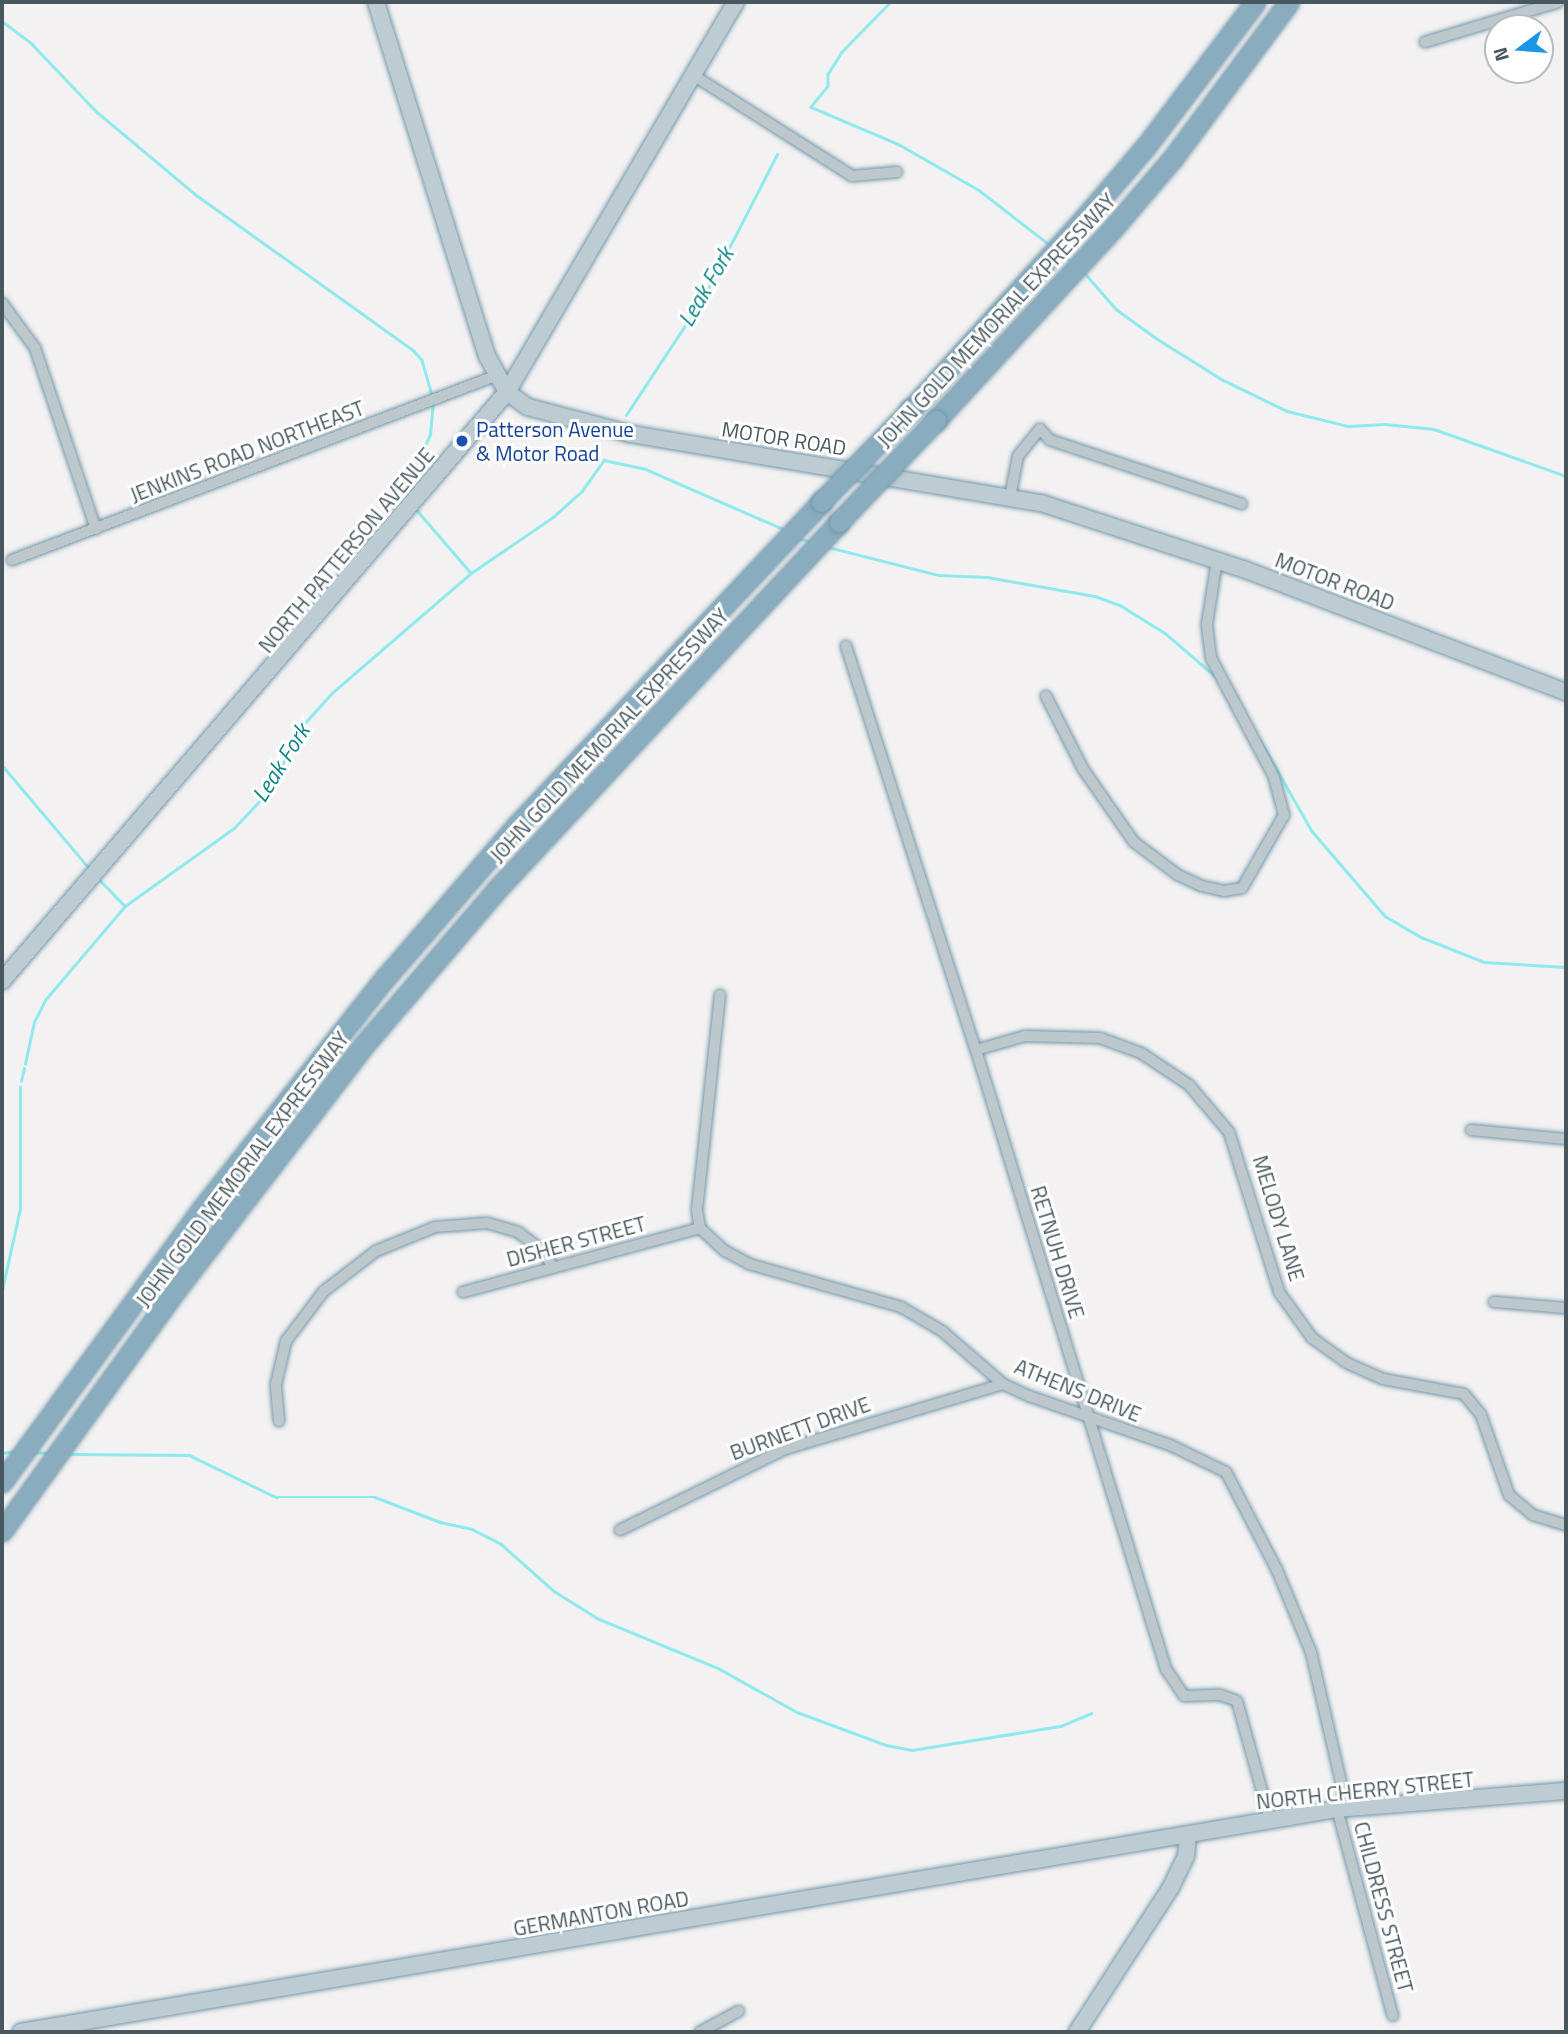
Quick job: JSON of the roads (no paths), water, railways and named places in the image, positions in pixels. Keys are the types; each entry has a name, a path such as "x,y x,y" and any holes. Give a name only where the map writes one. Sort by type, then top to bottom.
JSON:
{"highway":[{"name":"JOHN GOLD MEMORIAL EXPRESSWAY","path":"2,1482 201,1210 386,977 519,823 910,410 1083,221 1147,145 1255,2"},
{"name":"JOHN GOLD MEMORIAL EXPRESSWAY","path":"2,1531 176,1290 364,1045 500,886 1131,208 1289,2"}],"main road":[{"name":"MOTOR ROAD","path":"376,2 495,376 507,392 539,412 594,427 1010,497 1216,560 1566,692"},
{"name":"NORTH PATTERSON AVENUE","path":"2,981 507,392 736,2"},
{"name":"NORTH CHERRY STREET","path":"1188,1836 1342,1809 1566,1791"},
{"name":"GERMANTON ROAD","path":"21,2032 1188,1836"},
{"path":"1077,2032 1171,1887 1186,1856 1188,1836"}],"street":[{"path":"1425,42 1558,2"},
{"path":"693,75 852,176 897,173"},
{"path":"2,303 35,348 96,529"},
{"name":"JENKINS ROAD NORTHEAST","path":"12,560 495,376"},
{"path":"1010,497 1018,456 1040,429 1050,440 1242,504"},
{"path":"1046,696 1083,768 1134,842 1178,875 1202,886 1224,891 1242,888 1284,815 1274,777 1211,658 1207,624 1216,560"},
{"name":"RETNUH DRIVE","path":"846,646 976,1050 1166,1669 1184,1696 1220,1695 1237,1701 1270,1820"},
{"path":"700,1228 696,1210 720,995"},
{"name":"MELODY LANE","path":"976,1050 1025,1036 1100,1038 1141,1054 1189,1085 1229,1132 1279,1292 1312,1338 1340,1359 1383,1379 1464,1394 1481,1415 1509,1495 1533,1515 1566,1525"},
{"path":"1471,1130 1566,1139"},
{"path":"279,1421 276,1384 286,1341 324,1291 376,1251 435,1227 487,1223 518,1232 544,1251 553,1267"},
{"name":"DISHER STREET","path":"463,1292 700,1228"},
{"name":"ATHENS DRIVE","path":"700,1228 725,1251 749,1264 901,1307 942,1331 1003,1384 1089,1419 1211,1462 1231,1479 1311,1652 1342,1809"},
{"path":"1494,1302 1566,1308"},
{"name":"BURNETT DRIVE","path":"620,1531 785,1448 1003,1384"},
{"name":"CHILDRESS STREET","path":"1342,1809 1393,2016"},
{"path":"699,2032 739,2011"}],"waterway":[{"path":"891,2 842,52 828,74 828,86 811,107 900,145 979,190 1050,245"},
{"path":"2,21 32,44 97,112 195,194 414,351 422,360 432,396"},
{"name":"Leak Fork","path":"626,415 705,295 777,154"},
{"path":"1061,254 1072,262"},
{"path":"1083,271 1116,309 1156,338 1223,380 1287,411 1348,426 1385,424 1434,429 1566,476"},
{"path":"410,497 413,471 430,435 433,403"},
{"name":"Leak Fork","path":"25,1064 34,1022 45,1000 125,906 234,828 268,792 302,726 332,693 471,573 553,517 582,491 604,460 643,468 783,529"},
{"path":"416,509 471,573"},
{"path":"798,538 812,542"},
{"path":"828,547 939,575 987,577 1095,596 1120,605 1165,633 1214,675"},
{"path":"1260,740 1312,831 1385,916 1421,937 1484,962 1566,967"},
{"path":"2,765 89,868"},
{"path":"98,878 125,906"},
{"name":"Leak Fork","path":"21,1081 24,1068"},
{"name":"Leak Fork","path":"2,1290 20,1209 20,1087"},
{"path":"2,1453 16,1451"},
{"path":"33,1452 47,1453"},
{"path":"68,1454 189,1455 276,1497 375,1497 440,1522 472,1529 501,1544 554,1591 599,1619 718,1668 797,1712 886,1745 912,1750 1061,1726 1091,1713"}],"place":[{"name":"Patterson Avenue & Motor Road","path":"462,441"}]}
